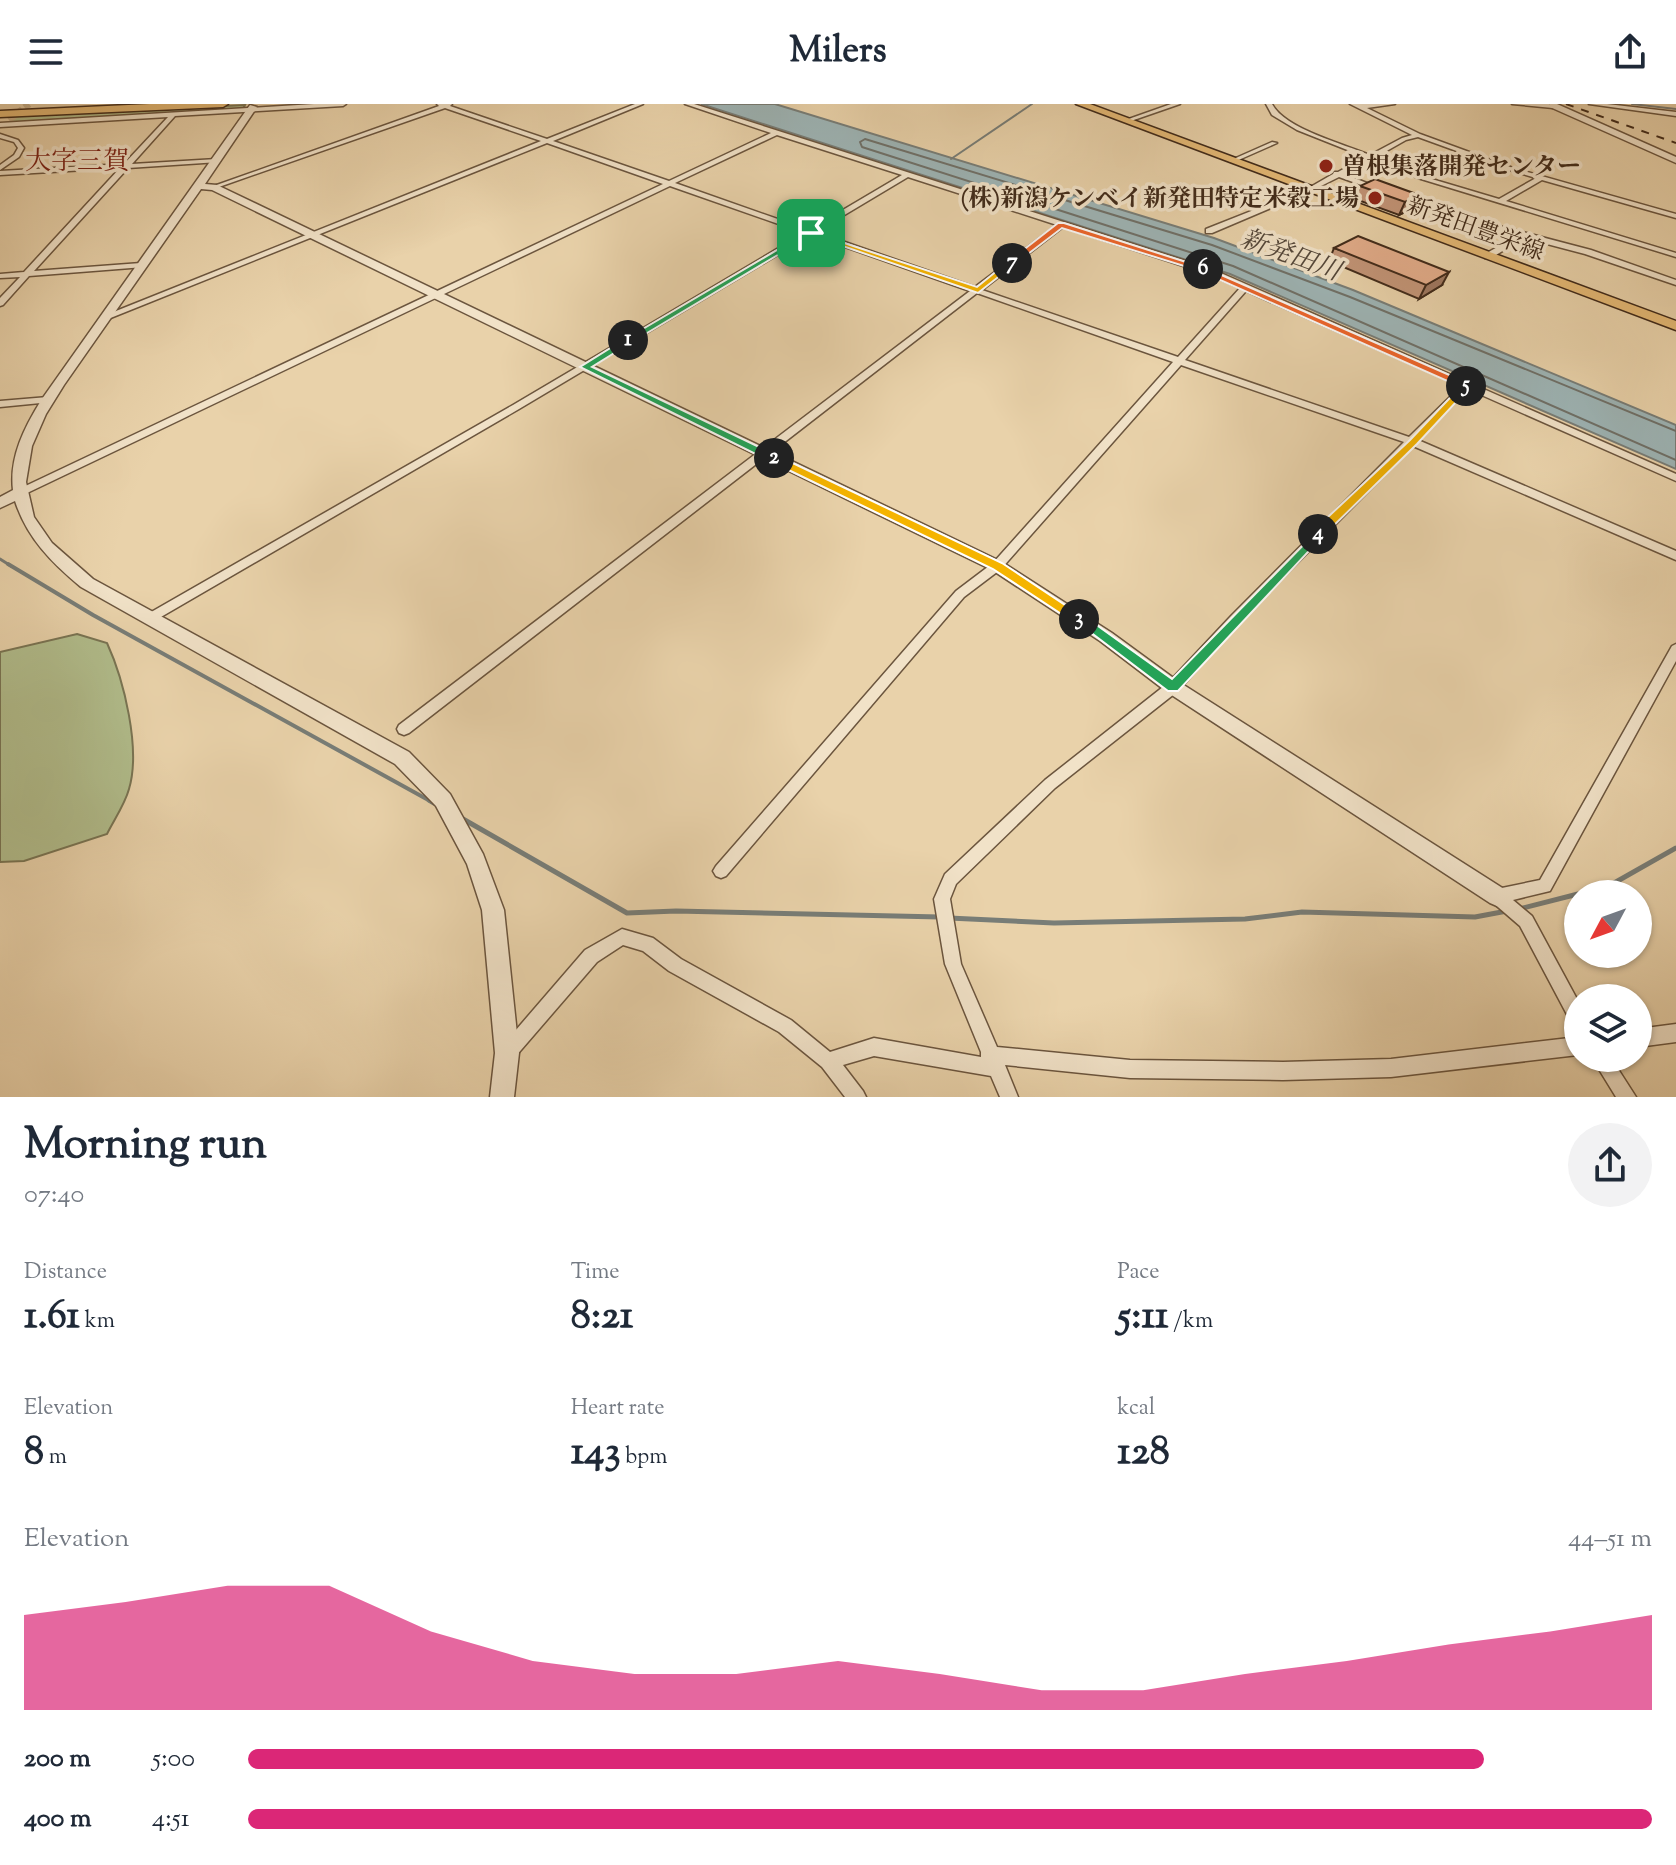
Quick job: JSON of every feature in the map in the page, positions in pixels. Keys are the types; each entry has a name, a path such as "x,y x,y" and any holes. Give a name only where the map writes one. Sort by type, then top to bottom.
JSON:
{"highway":[{"path":"2,120 145,104"},
{"path":"2,120 223,104"}],"main road":[{"name":"新発田豊栄線","path":"1081,104 1676,326"}],"street":[{"path":"2,120 172,116 343,104"},
{"path":"105,317 640,104"},
{"path":"688,104 1211,272 1676,478"},
{"path":"1126,121 1177,104"},
{"path":"1269,104 1274,114 1286,122 1371,159 1445,185 1676,255"},
{"path":"1357,106 1392,104"},
{"path":"1515,104 1553,105 1676,160"},
{"path":"1592,104 1676,114"},
{"path":"207,186 445,105 1413,442 1676,556"},
{"path":"1357,106 1418,135 1541,178 1676,216"},
{"path":"251,109 217,161 207,186 141,265 48,400 33,427 20,464 21,492 35,535 56,560 87,583 402,758 443,800 476,861 493,910 507,1053 502,1097"},
{"path":"0,303 172,116"},
{"path":"0,503 776,133"},
{"path":"1209,231 1309,190 1336,173 1418,135"},
{"path":"0,136 16,141 21,148 17,156 0,170"},
{"path":"1232,161 1274,143"},
{"path":"0,170 217,161"},
{"path":"1336,173 1451,216 1588,252 1676,283"},
{"path":"150,618 585,367 907,175"},
{"path":"1502,200 1541,178"},
{"path":"207,186 997,566 1106,637 1173,687 1497,896 1526,921 1564,992"},
{"path":"404,729 1061,225"},
{"path":"1488,256 1525,234"},
{"path":"0,276 141,265"},
{"path":"721,871 960,594 997,566 1246,286"},
{"path":"1009,1097 953,964 942,899 950,879 1050,784 1173,687 1290,562 1467,385"},
{"path":"0,404 48,400"},
{"path":"1497,896 1545,886 1676,649"},
{"path":"507,1053 591,956 622,937 647,944 675,965 785,1026 828,1061 857,1097"},
{"path":"1652,1036 1676,1033"},
{"path":"828,1061 874,1047 992,1061 1130,1069 1283,1071 1391,1068 1564,1048"},
{"path":"1610,1072 1627,1097"}],"green space":[{"path":"245,105 243,109 14,124 11,120 16,116"},
{"path":"77,634 107,643 119,676 132,735 132,773 127,795 107,834 24,861 0,862 0,652"}],"water":[{"name":"新発田川","path":"701,104 775,104 1214,238 1353,290 1676,425 1676,469 1230,274"}],"building":[{"path":"1375,179 1419,195 1405,202 1360,186"},
{"path":"1358,236 1449,272 1426,285 1334,248"}],"waterway":[{"path":"951,159 1032,104"},
{"path":"1632,104 1676,109"},
{"path":"0,559 11,566"},
{"path":"8,564 93,615 432,802"},
{"path":"429,800 434,803"},
{"path":"463,819 627,913 676,911 940,917"},
{"path":"1619,880 1676,848"},
{"path":"1519,909 1564,898"},
{"path":"949,918 1054,923 1245,919 1302,912 1475,917 1507,911"}],"tunnel":[{"path":"9,120 29,104"}],"railway":[{"path":"1566,104 1676,143"}],"place":[{"name":"曽根集落開発センター","path":"1326,166"},
{"name":"(株)新潟ケンベイ新発田特定米穀工場","path":"1375,198"}],"district":[{"name":"大字三賀","path":"77,160"}],"route":[{"path":"1061,225 1211,272 1467,385 1235,619 1173,687 1106,637 997,566 585,367 811,233 978,290 1061,225"}]}
